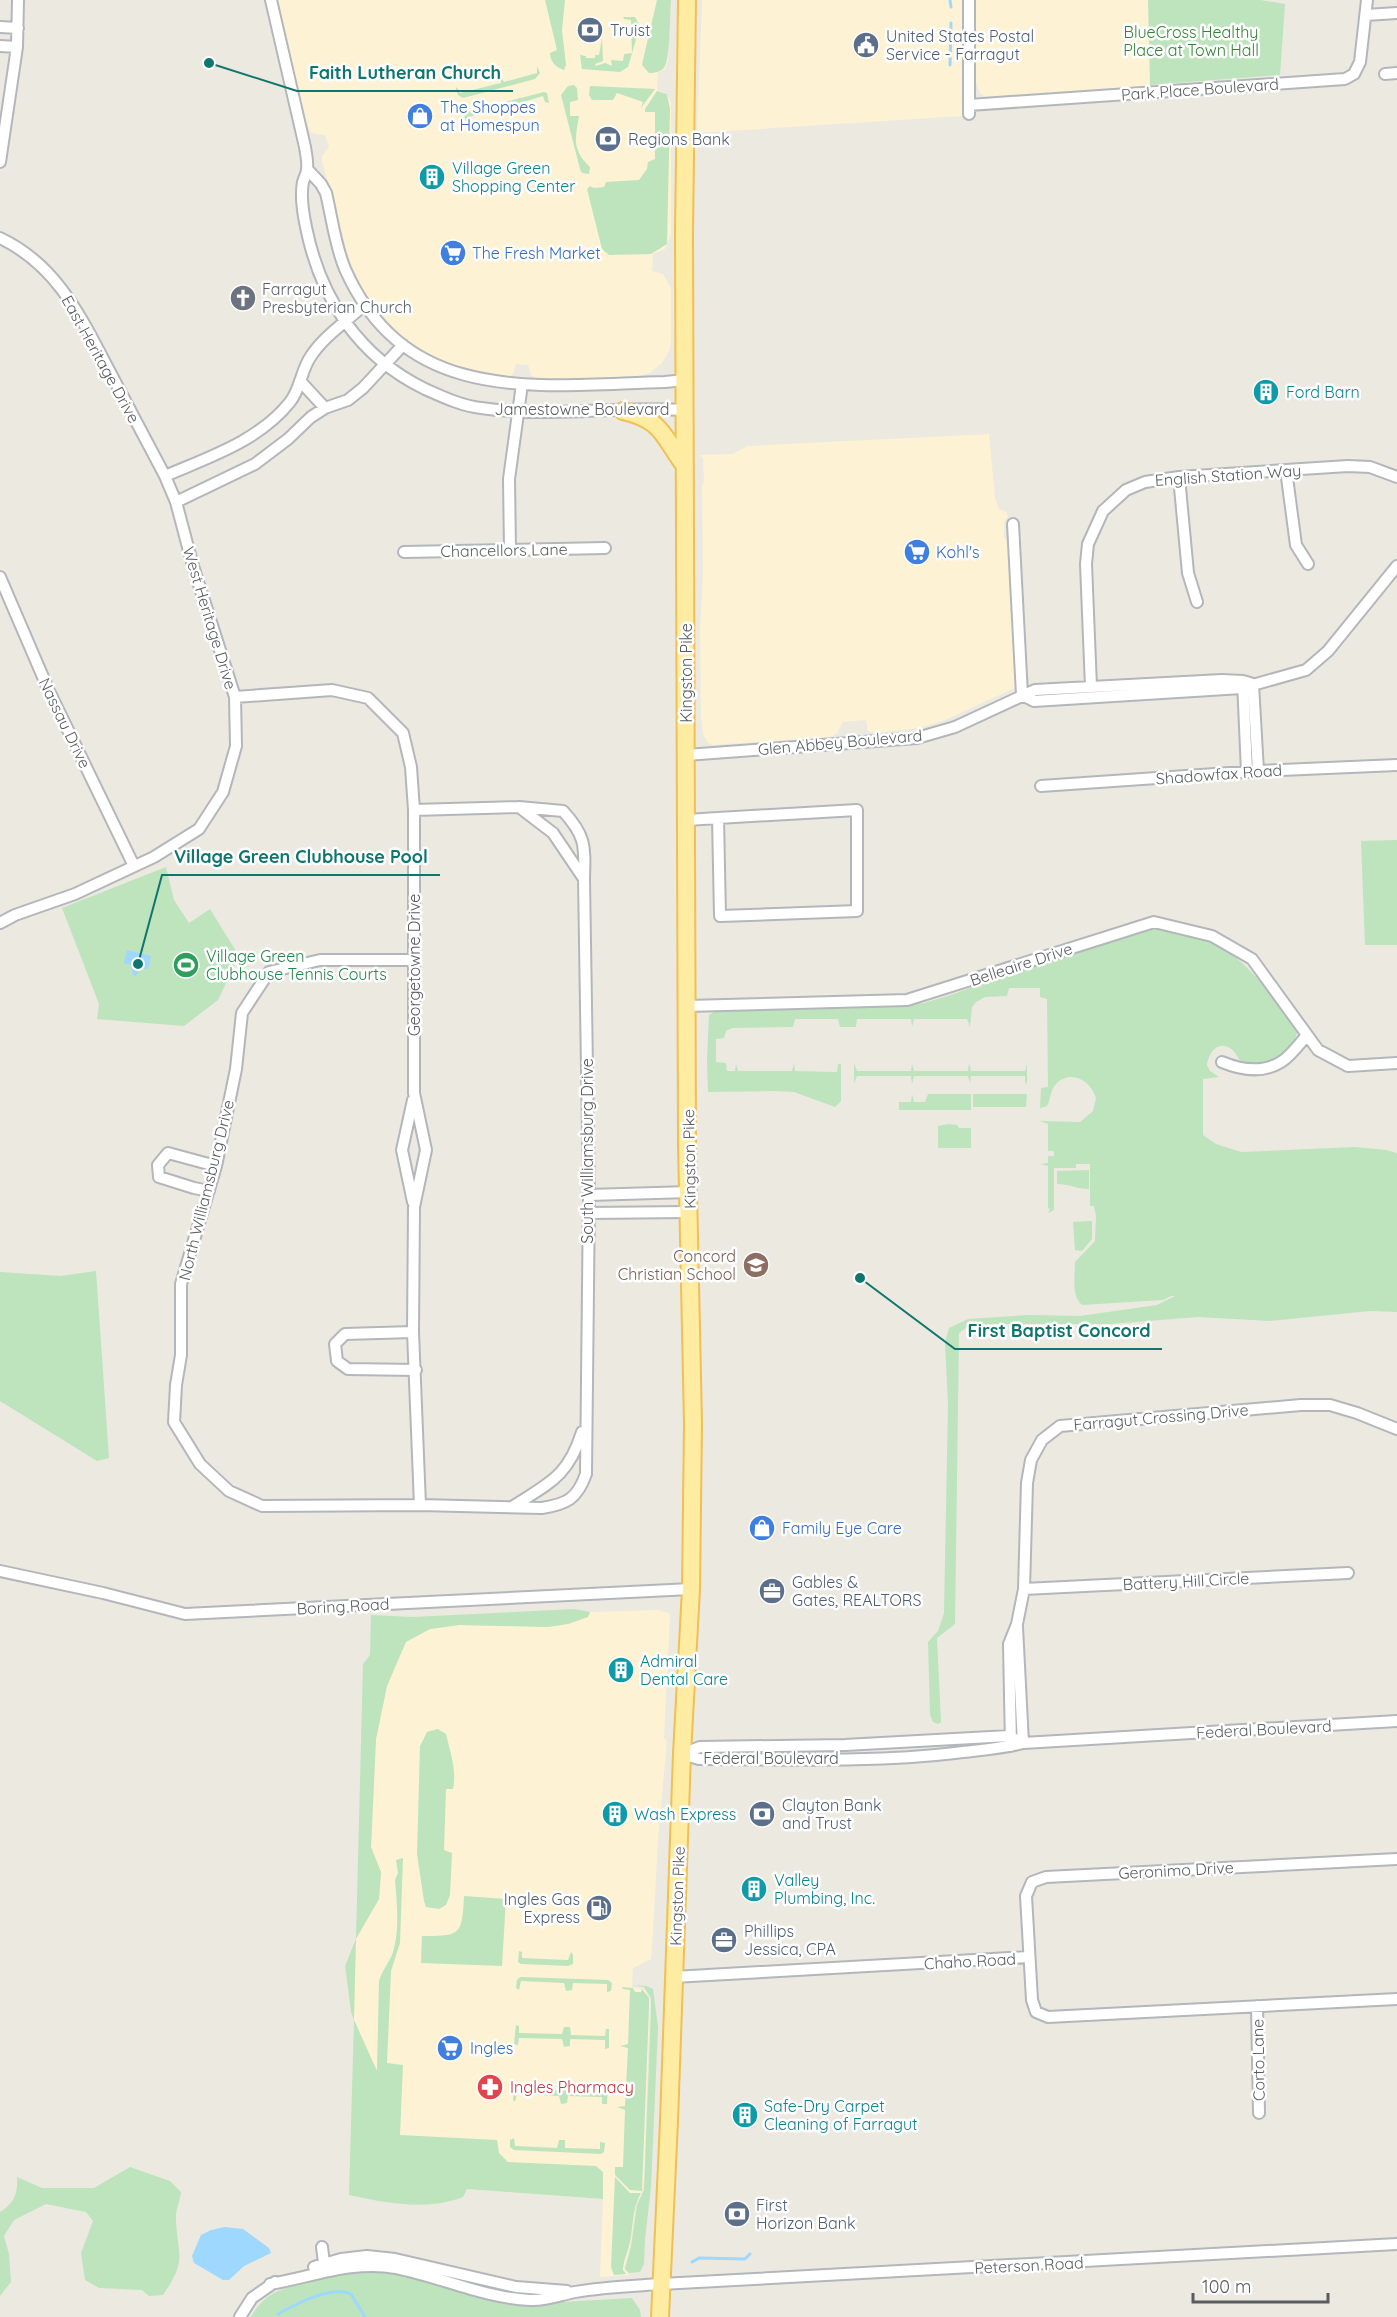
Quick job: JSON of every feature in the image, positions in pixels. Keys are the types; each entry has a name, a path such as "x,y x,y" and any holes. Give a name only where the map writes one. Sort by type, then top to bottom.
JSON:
{"main road":[{"name":"Kingston Pike","path":"660,2317 682,1754 692,1589 693,1423 687,1006 684,221 687,0"},
{"path":"623,411 650,419 668,439 685,466"}],"street":[{"path":"0,162 16,47 18,0"},
{"name":"Jamestowne Boulevard","path":"271,0 305,147 308,171 303,182 302,201 309,245 322,282 344,323 385,366 411,382 462,404 479,408 517,411 623,411 654,408 686,410"},
{"name":"Park Place Boulevard","path":"969,0 969,110 1345,79 1354,74 1358,68 1367,0"},
{"path":"1366,15 1397,13"},
{"path":"0,27 18,28"},
{"path":"0,46 16,47"},
{"path":"1385,74 1397,73"},
{"name":"Jamestowne Boulevard","path":"308,171 321,184 326,193 340,255 364,305 403,345 434,363 466,376 502,383 685,380"},
{"name":"East Heritage Drive","path":"0,238 35,259 57,282 77,311 176,501"},
{"path":"165,476 245,441 273,420 297,391 312,354 364,305"},
{"path":"176,501 255,464 325,408 348,399 363,388 403,345"},
{"path":"300,381 325,408"},
{"path":"510,550 509,479 522,384"},
{"name":"English Station Way","path":"1091,687 1086,564 1088,544 1103,511 1126,490 1145,482 1179,477 1359,466 1383,471 1397,477"},
{"path":"1286,470 1296,545 1308,564"},
{"path":"1179,477 1188,573 1197,602"},
{"name":"West Heritage Drive","path":"0,923 15,915 75,894 154,857 199,829 223,792 237,746 235,697 193,566 176,501"},
{"path":"1013,524 1022,695"},
{"name":"Chancellors Lane","path":"404,552 605,548"},
{"name":"Glen Abbey Boulevard","path":"1022,695 1034,701 1246,685 1306,670 1328,651 1397,566"},
{"name":"Nassau Drive","path":"0,577 48,691 134,866"},
{"path":"1246,685 1253,771"},
{"name":"Glen Abbey Boulevard","path":"686,755 917,738 955,727 1035,690 1246,685"},
{"name":"Georgetowne Drive","path":"235,697 332,690 368,698 403,733 411,767 414,810 414,1094 426,1150 414,1207"},
{"name":"Shadowfax Road","path":"1041,786 1253,771 1397,765"},
{"path":"519,807 553,833 584,879"},
{"name":"South Williamsburg Drive","path":"414,810 519,807 563,811 579,828 585,850 589,1195 586,1474 577,1492 561,1505 542,1508 420,1505"},
{"path":"687,820 718,818 857,810 857,911 720,915 718,818"},
{"name":"Belleaire Drive","path":"687,1006 907,1000 1154,922 1212,936 1252,959 1318,1050 1348,1066 1397,1063"},
{"name":"North Williamsburg Drive","path":"413,960 320,960 269,972 242,1013 236,1069 216,1166 181,1284 181,1355 176,1385 174,1422 201,1464 229,1491 262,1506 420,1505"},
{"path":"1222,1062 1248,1069 1282,1062 1307,1035"},
{"name":"Georgetowne Drive","path":"414,1094 402,1150 414,1207 414,1332 420,1505"},
{"path":"209,1191 159,1177 158,1165 168,1153 216,1166"},
{"path":"589,1195 689,1192"},
{"path":"588,1213 689,1212"},
{"path":"414,1332 345,1334 335,1344 337,1361 348,1369 416,1370"},
{"name":"Farragut Crossing Drive","path":"1011,1742 1015,1699 1017,1624 1024,1589 1027,1483 1031,1460 1042,1440 1060,1426 1301,1405 1330,1406 1357,1413 1397,1429"},
{"name":"South Williamsburg Drive","path":"512,1508 555,1480 562,1472 575,1454 586,1422"},
{"name":"Boring Road","path":"0,1571 103,1593 185,1614 692,1589"},
{"name":"Battery Hill Circle","path":"1024,1589 1348,1573"},
{"name":"Farragut Crossing Drive","path":"1015,1699 1023,1743"},
{"name":"Federal Boulevard","path":"682,1754 700,1747 1023,1743 1397,1721"},
{"name":"Federal Boulevard","path":"682,1754 699,1759 861,1760 933,1756 1011,1742"},
{"name":"Geronimo Drive","path":"1028,1957 1026,1896 1032,1882 1046,1877 1397,1859"},
{"name":"Chaho Road","path":"673,1977 1028,1957 1032,2000 1036,2012 1048,2018 1397,1999"},
{"name":"Corto Lane","path":"1257,2006 1259,2113"},
{"name":"Peterson Road","path":"240,2317 252,2298 270,2284 325,2268 396,2268 442,2276 486,2293 530,2300 548,2299 573,2292 662,2284 1397,2244"},
{"path":"322,2247 325,2268"}],"shaded area":[{"name":"Village Green Shopping Center","path":"277,0 671,0 668,60 665,69 658,73 657,90 666,93 671,102 671,235 665,249 653,254 652,271 663,274 671,288 671,342 662,363 650,373 634,377 536,379 531,375 528,365 516,364 510,377 489,377 451,366 414,346 397,332 366,297 348,257 322,161 322,156 329,147 325,135 311,133 302,111"},
{"path":"702,0 1158,0 1158,85 985,97 980,93 976,83 964,84 963,116 697,133"},
{"path":"989,434 995,498 999,509 1006,512 1008,516 1004,522 1004,537 1008,542 1015,688 945,720 919,728 875,733 868,731 866,720 843,722 837,733 831,737 713,745 708,743 703,734 701,718 700,629 703,572 702,486 704,481 703,458 700,455 732,454 748,446"},
{"path":"659,1610 670,1614 664,1738 667,1741 651,1959 633,1968 632,1987 645,1990 650,2000 644,2180 641,2195 636,2204 630,2247 624,2268 629,2275 600,2277 603,2199 467,2189 396,2151 377,2073 351,2012 345,1966 354,1941 379,1899 381,1872 371,1848 376,1739 387,1686 406,1641 430,1629 459,1625 548,1627 568,1624 587,1617 590,1612"}],"green space":[{"path":"545,0 565,0 562,30 566,65 564,70 551,59 550,53 557,50"},
{"path":"657,0 671,0 668,54 664,68 658,72 649,73 642,65"},
{"name":"BlueCross Healthy Place at Town Hall","path":"1148,0 1260,0 1285,4 1280,75 1150,85"},
{"path":"623,17 635,17 640,26 628,67 620,72 582,69 580,55 595,58 595,55 599,55 602,38 603,61 595,64 596,66 605,63 612,66 611,60 623,61 624,54 632,53 631,20"},
{"path":"537,66 540,73 535,79 463,98 458,95 456,89 457,87 460,93 501,83 500,75 504,82 537,73"},
{"path":"574,85 577,88 578,100 570,102 570,116 579,116 576,144 580,155 590,167 589,174 582,173 580,169 561,95 568,86"},
{"path":"590,86 655,89 641,108 643,102 617,93 613,100 592,100 589,95"},
{"path":"657,91 667,94 670,109 667,244 651,254 609,255 602,249 587,189 590,186 604,187 606,182 639,180 647,169 648,162 655,159 655,112 645,112 645,109"},
{"path":"547,93 549,103 545,102 543,96 513,105 514,110 511,113 508,106 469,117 469,124 466,122 464,115 467,112"},
{"path":"1397,840 1397,945 1365,945 1361,841"},
{"path":"166,867 174,900 189,923 210,909 239,956 218,1000 184,1026 97,1019 99,1004 62,908"},
{"path":"1159,929 1185,933 1225,950 1256,977 1297,1032 1295,1040 1284,1053 1277,1058 1260,1063 1243,1064 1232,1050 1225,1046 1214,1049 1207,1065 1210,1071 1219,1077 1203,1079 1203,1135 1216,1144 1241,1152 1355,1147 1397,1153 1397,1312 1370,1311 1270,1321 1198,1317 1110,1324 993,1324 969,1326 959,1333 955,1624 937,1638 941,1722 938,1724 933,1722 930,1715 928,1642 938,1631 944,1613 948,1404 945,1343 949,1328 968,1319 1029,1315 1080,1316 1157,1305 1175,1296 1163,1300 1082,1305 1076,1296 1075,1262 1095,1241 1096,1216 1094,1206 1090,1206 1090,1164 1076,1164 1076,1168 1054,1168 1054,1210 1048,1213 1050,1209 1048,1208 1048,1166 1040,1164 1048,1163 1048,1156 1054,1156 1054,1151 1048,1151 1048,1124 1040,1121 1080,1122 1093,1111 1096,1098 1090,1086 1085,1082 1067,1077 1056,1084 1047,1106 1040,1108 1041,1088 1048,1087 1047,999 1040,997 1040,988 1009,988 1007,996 985,997 976,1002 972,1007 970,1027 967,1019 914,1019 912,1027 911,1019 857,1019 856,1027 840,1027 838,1019 795,1019 793,1027 732,1028 726,1031 724,1038 716,1039 716,1062 726,1063 727,1071 735,1071 736,1064 738,1071 792,1071 794,1063 795,1071 837,1072 838,1064 841,1064 841,1101 835,1107 794,1092 708,1092 709,1015 714,1012 924,1003 1093,942 1131,931"},
{"path":"854,1063 857,1071 911,1071 912,1064 914,1071 968,1071 969,1063 971,1071 1025,1071 1027,1064 1027,1084 1025,1076 971,1076 970,1083 968,1076 914,1076 912,1084 911,1076 857,1076 854,1083"},
{"path":"912,1094 914,1102 925,1102 928,1094 971,1094 971,1110 899,1110 899,1102 911,1102"},
{"path":"973,1094 1027,1094 1026,1107 973,1107"},
{"path":"957,1125 959,1128 971,1128 971,1148 938,1148 938,1126"},
{"path":"1089,1170 1089,1189 1057,1184 1057,1171"},
{"path":"1092,1221 1092,1239 1082,1251 1075,1250 1073,1222"},
{"path":"96,1271 109,1458 97,1461 0,1401 0,1272 60,1276"},
{"path":"574,1609 590,1612 588,1617 568,1624 548,1627 459,1625 430,1629 406,1642 387,1686 376,1739 371,1847 381,1872 379,1899 356,1939 354,2020 345,1966 356,1938 363,1664 370,1655 371,1615 412,1617"},
{"path":"438,1729 446,1734 454,1775 453,1789 446,1789 444,1850 452,1853 450,1895 446,1905 439,1909 426,1907 417,1854 420,1746 427,1732"},
{"path":"403,1858 400,1943 391,1971 387,2063 403,2065 400,2135 497,2140 499,2153 508,2162 596,2166 603,2172 603,2199 467,2189 463,2197 421,2205 377,2201 349,2195 354,2020 377,2071 379,1981 395,1946 397,1918 395,1880 398,1873 396,1860"},
{"path":"464,1896 506,1899 502,1966 421,1963 422,1936 452,1934 457,1931 462,1919"},
{"path":"519,1951 522,1952 522,1958 568,1960 571,1952 573,1964 568,1966 521,1964 518,1962"},
{"path":"520,1977 608,1980 612,1983 611,1991 607,1992 607,1984 573,1983 572,1990 566,1991 564,1983 521,1981 519,1990 516,1988"},
{"path":"633,1985 647,1986 653,1989 658,2027 651,2187 644,2264 640,2272 629,2273 625,2269 631,2247 637,2205 644,2190 651,2013 651,1998 644,1987"},
{"path":"622,1987 633,1988 635,1992 641,1992 642,1989 649,1998 642,2191 630,2190 615,2175 615,2167 623,2167 625,2110 617,2107 625,2106 628,2048 620,2046 628,2044 630,1990"},
{"path":"516,2025 519,2026 519,2033 562,2034 564,2027 570,2027 571,2035 605,2036 606,2029 609,2029 609,2048 605,2049 605,2040 570,2039 570,2046 564,2047 562,2039 519,2038 518,2045 516,2045 514,2043"},
{"path":"515,2081 517,2089 560,2091 561,2083 568,2083 568,2091 602,2093 603,2086 606,2085 608,2087 607,2104 602,2104 602,2097 568,2096 567,2103 561,2104 559,2096 517,2094 515,2102 513,2100"},
{"path":"514,2138 515,2146 557,2148 559,2140 565,2140 565,2148 600,2149 600,2142 605,2143 604,2152 601,2154 514,2150 510,2147 510,2140"},
{"path":"130,2167 170,2181 181,2192 176,2217 178,2266 163,2295 149,2296 142,2290 99,2288 85,2280 81,2253 93,2221 86,2212 46,2204 14,2220 4,2236 9,2254 11,2282 0,2296 0,2212 14,2198 17,2177 42,2188 94,2188"},
{"path":"615,2177 630,2193 641,2193 634,2212 631,2239 624,2264 623,2270 626,2274 614,2275 611,2267"},
{"path":"343,2271 384,2271 527,2304 632,2298 640,2310 641,2317 251,2317 263,2301 279,2290 293,2286 292,2282"}],"water":[{"path":"127,950 151,956 148,969 141,968 136,976 133,975 131,965 124,963"},
{"path":"225,2227 243,2229 269,2248 271,2253 244,2266 229,2280 223,2280 194,2263 192,2256 201,2235"}],"waterway":[{"path":"950,0 951,7"},
{"path":"950,65 951,23"},
{"path":"692,2262 699,2258 745,2259 750,2254"},
{"path":"278,2314 314,2297 343,2292 351,2294 365,2317"}],"place":[{"name":"Truist","path":"590,30"},
{"name":"United States Postal Service - Farragut","path":"866,45"},
{"name":"Faith Lutheran Church","path":"209,63"},
{"name":"The Shoppes at Homespun","path":"420,116"},
{"name":"Regions Bank","path":"608,139"},
{"name":"Village Green Shopping Center","path":"432,177"},
{"name":"The Fresh Market","path":"453,253"},
{"name":"Farragut Presbyterian Church","path":"243,298"},
{"name":"Ford Barn","path":"1266,392"},
{"name":"Kohl's","path":"917,552"},
{"name":"Village Green Clubhouse Pool","path":"138,964"},
{"name":"Village Green Clubhouse Tennis Courts","path":"186,965"},
{"name":"Concord Christian School","path":"756,1265"},
{"name":"First Baptist Concord","path":"860,1278"},
{"name":"Family Eye Care","path":"762,1528"},
{"name":"Gables & Gates, REALTORS","path":"772,1591"},
{"name":"Admiral Dental Care","path":"621,1670"},
{"name":"Wash Express","path":"615,1814"},
{"name":"Clayton Bank and Trust","path":"762,1814"},
{"name":"Valley Plumbing, Inc.","path":"754,1889"},
{"name":"Ingles Gas Express","path":"599,1908"},
{"name":"Phillips Jessica, CPA","path":"724,1940"},
{"name":"Ingles","path":"450,2048"},
{"name":"Ingles Pharmacy","path":"490,2087"},
{"name":"Safe-Dry Carpet Cleaning of Farragut","path":"745,2115"},
{"name":"First Horizon Bank","path":"737,2214"}]}
